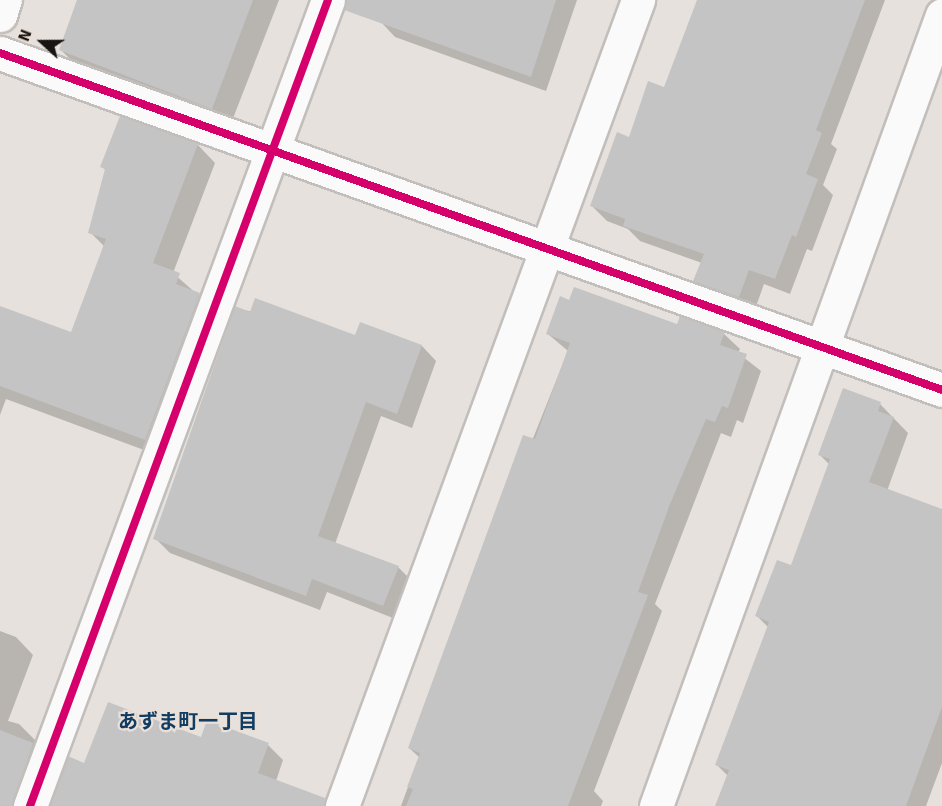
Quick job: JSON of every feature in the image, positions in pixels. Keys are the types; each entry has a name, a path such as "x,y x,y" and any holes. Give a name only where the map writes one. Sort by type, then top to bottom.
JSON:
{"street":[{"path":"0,15 5,0"},
{"path":"30,806 328,0"},
{"path":"342,806 638,0"},
{"path":"656,806 942,15"},
{"path":"0,53 942,390"}],"building":[{"path":"77,0 253,0 212,109 59,50"},
{"path":"346,0 556,0 531,77 344,10"},
{"path":"697,0 865,0 816,130 822,133 806,174 818,179 796,237 792,235 775,279 749,270 739,297 693,281 704,254 623,226 625,219 590,206 617,132 629,137 648,81 664,87"},
{"path":"120,116 198,144 153,263 180,273 176,284 200,293 145,440 0,386 0,306 71,332 106,239 88,233 105,169 100,167"},
{"path":"574,287 677,324 680,316 725,332 720,345 747,354 728,408 722,406 715,422 706,419 670,504 638,592 648,595 568,806 406,806 413,789 407,787 420,753 408,748 523,435 535,439 570,343 546,334 560,296 569,300"},
{"path":"255,298 355,335 360,322 422,345 397,414 366,402 318,536 399,566 383,606 312,579 306,596 153,539 235,306 250,312"},
{"path":"843,388 881,402 878,411 894,417 869,482 942,509 942,707 906,806 715,806 729,770 715,765 769,622 755,616 777,560 791,565 830,459 818,455"},
{"path":"108,702 201,737 207,720 269,743 258,773 325,798 324,806 50,806 68,756 84,763"},
{"path":"0,730 33,743 12,806 0,806"}],"cycle path":[{"path":"30,806 328,0"},
{"path":"0,53 942,390"}],"district":[{"name":"あずま町一丁目","path":"188,721"}]}
